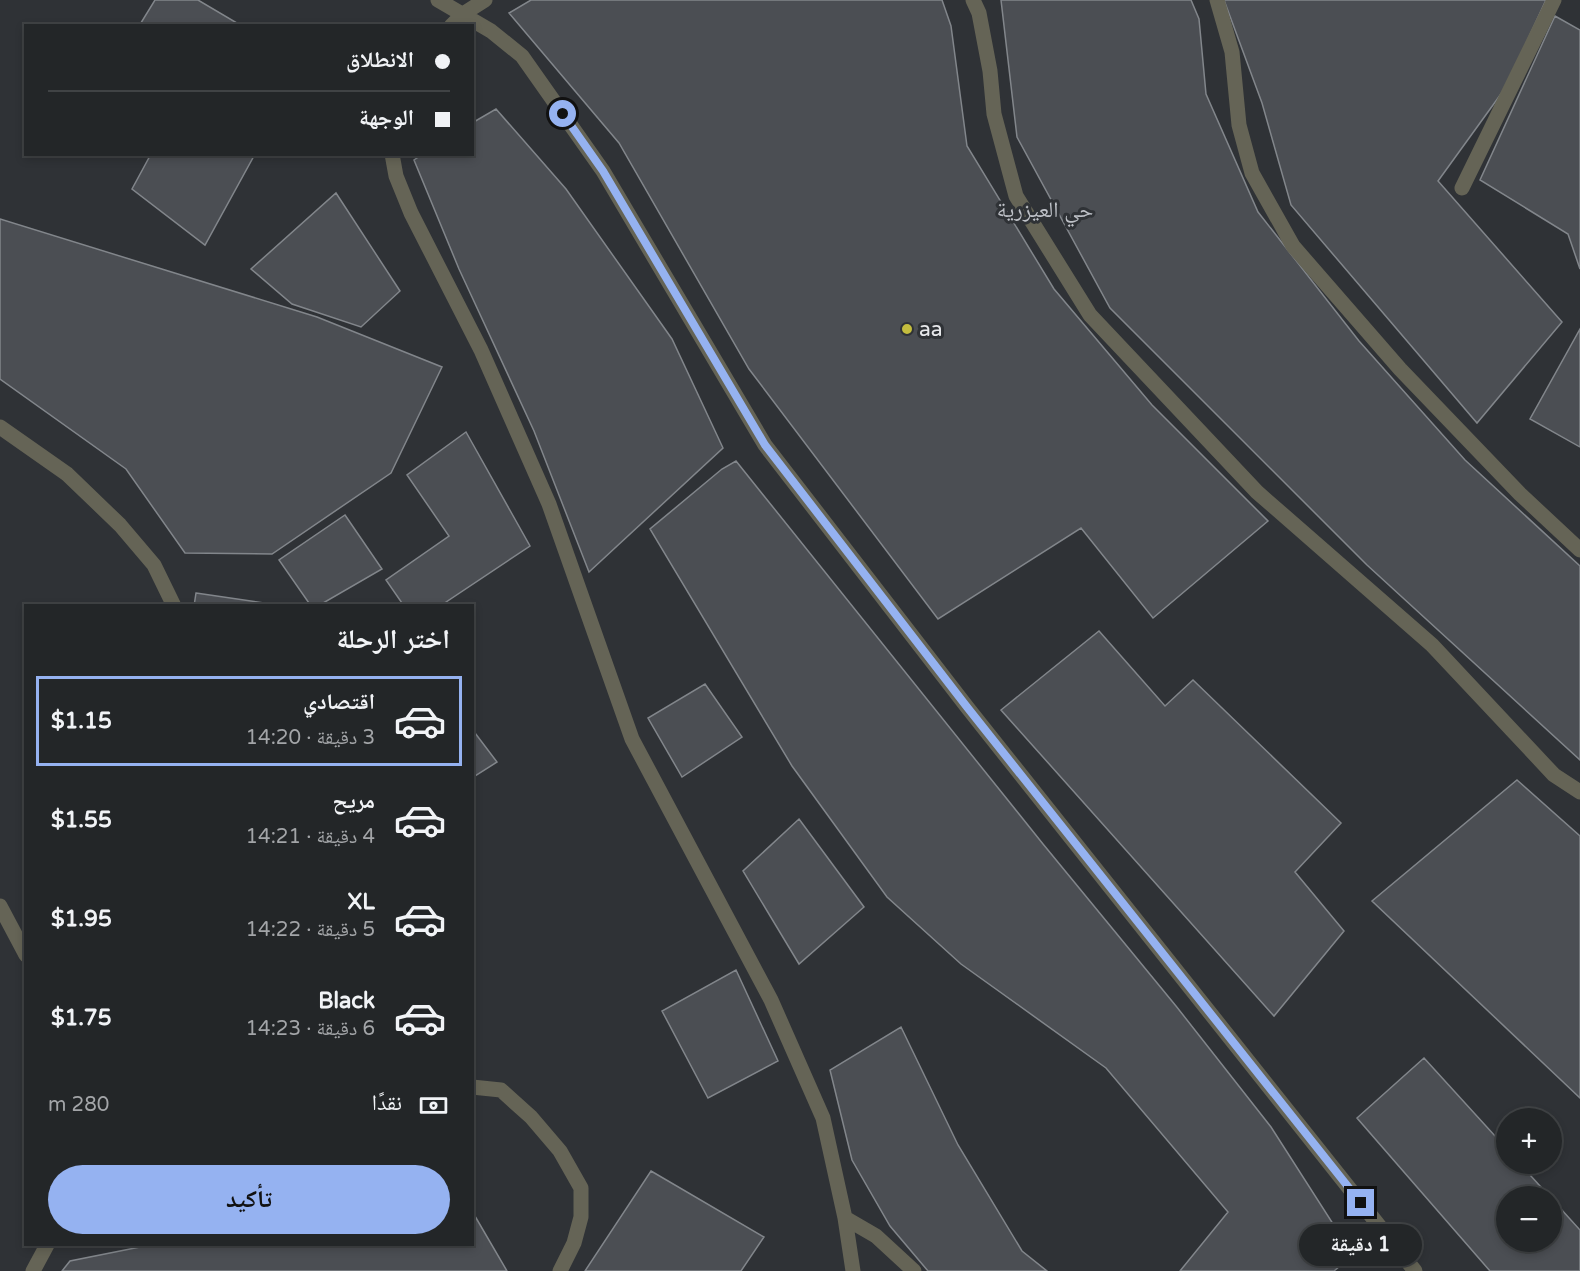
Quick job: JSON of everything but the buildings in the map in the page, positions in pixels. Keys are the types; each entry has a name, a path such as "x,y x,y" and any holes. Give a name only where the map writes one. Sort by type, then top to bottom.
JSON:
{"street":[{"path":"438,0 491,31 522,56 603,171 765,445 967,707 1415,1271"},
{"path":"453,24 484,0"},
{"path":"974,0 979,13 990,71 994,114 1016,196 1090,315 1257,492 1432,645 1554,776 1580,792"},
{"path":"1217,0 1232,52 1239,125 1252,172 1293,246 1400,369 1520,494 1580,550"},
{"path":"1462,188 1554,0"},
{"path":"392,156 396,176 411,213 481,350 549,504 632,739 771,1000 823,1118 845,1218 853,1271"},
{"path":"0,427 67,474 120,525 154,565 173,604"},
{"path":"0,906 24,951"},
{"path":"474,1087 501,1090 531,1117 560,1151 581,1188 581,1217 577,1235 560,1271"},
{"path":"845,1218 876,1236 914,1271"},
{"path":"33,1271 46,1246"}],"place":[{"name":"aa","path":"907,329"}],"district":[{"name":"حي العيزرية","path":"1045,210"}],"route":[{"path":"563,114 603,171 765,445 967,707 1361,1203"}]}
